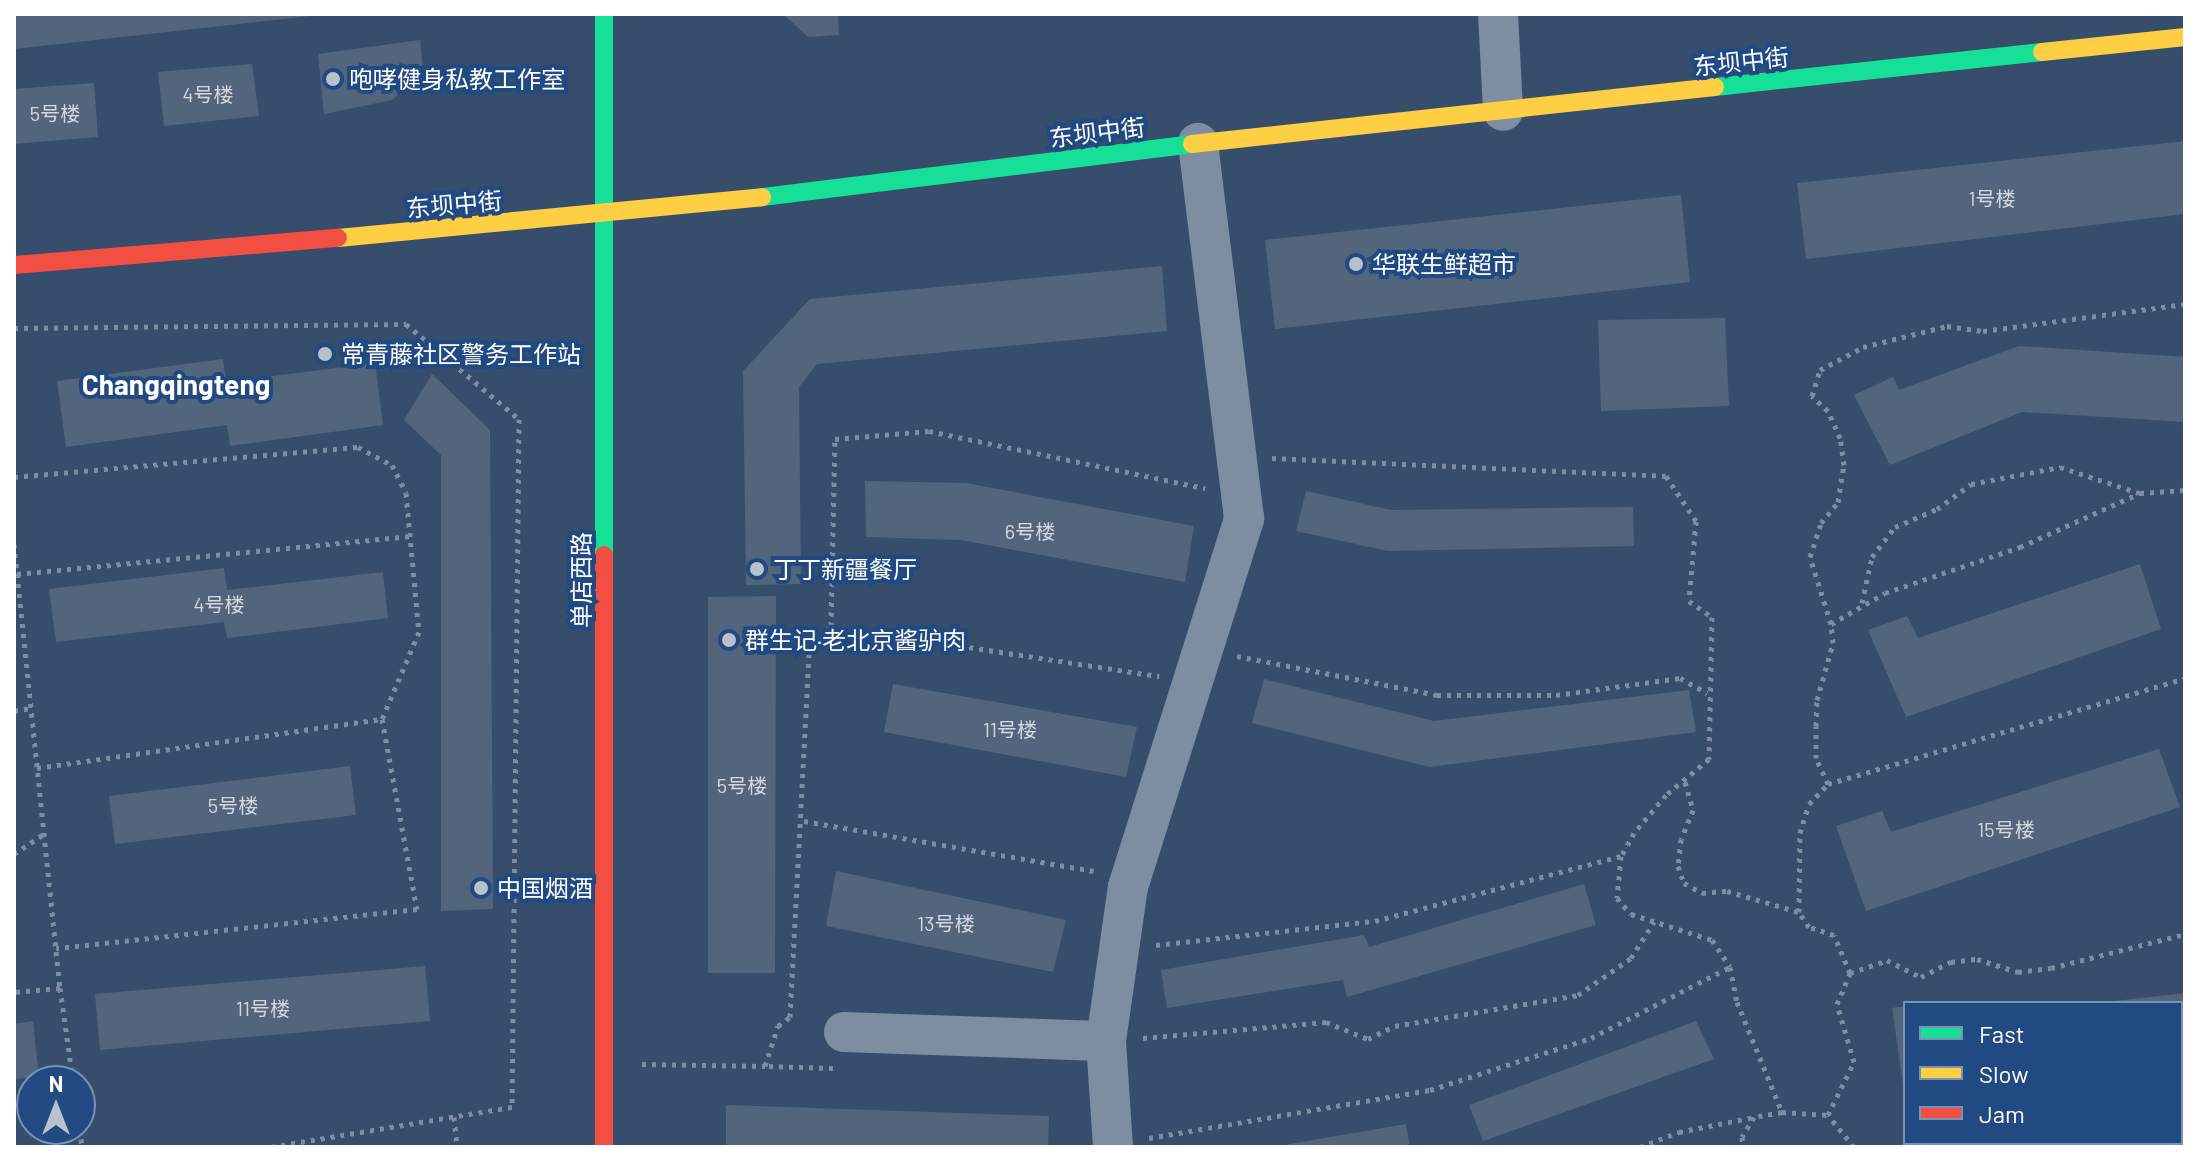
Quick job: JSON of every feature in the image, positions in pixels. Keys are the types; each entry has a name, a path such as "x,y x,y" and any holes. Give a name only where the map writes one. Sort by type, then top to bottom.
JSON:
{"street":[{"name":"单店西路","path":"604,14 604,1147"},
{"path":"1498,14 1503,111"},
{"name":"东坝中街","path":"14,265 605,216 1198,143 2185,37"},
{"path":"1113,1146 1106,1041 1131,878 1244,518 1198,143"},
{"path":"844,1032 1106,1041"}],"path":[{"path":"1828,784 1816,758 1816,726 1817,700 1833,643 1831,624 1810,557 1821,523 1838,502 1844,465 1840,438 1828,411 1812,396 1820,370 1863,347 1947,326 1983,331 2185,304"},
{"path":"14,328 406,324 519,419 512,1107 270,1147"},
{"path":"792,995 804,821 809,652 831,626 835,439 929,431 1239,476 1666,476 1696,521 1689,601 1712,617 1707,693 1709,759 1666,795 1621,856 1617,898 1631,914 1712,940 1730,967 1737,1002 1782,1112"},
{"path":"14,477 358,447 392,465 406,493 411,536 419,632 382,719 417,909 56,948"},
{"path":"1862,603 1872,557 1895,527 1937,509 1971,484 2060,467 2140,493"},
{"path":"1831,624 1862,603 2020,547 2140,493 2185,490"},
{"path":"17,574 411,536"},
{"path":"14,544 71,1065"},
{"path":"831,626 1437,695 1556,695 1680,678 1707,693"},
{"path":"1828,1115 1854,1062 1837,1004 1850,973 1834,935 1809,927 1799,912 1800,833 1809,804 1828,784 2185,678"},
{"path":"14,711 31,708"},
{"path":"37,768 382,719"},
{"path":"1685,782 1693,810 1681,839 1678,866 1684,883 1702,893 1727,891 1799,912"},
{"path":"804,821 1131,878"},
{"path":"14,854 44,834"},
{"path":"1119,949 1375,921 1518,879 1621,856"},
{"path":"1106,1041 1326,1022 1368,1039 1395,1026 1578,995 1631,958 1654,922"},
{"path":"1850,973 1887,960 1904,973 1921,977 1951,962 1977,959 2018,972 2051,968 2185,934"},
{"path":"1113,1146 1430,1090 1591,1038 1730,967"},
{"path":"14,992 60,988"},
{"path":"605,1064 765,1066"},
{"path":"1640,1147 1679,1132 1782,1112 1828,1115 1854,1147"},
{"path":"454,1117 457,1147"},
{"path":"1743,1147 1742,1137 1754,1117"}],"building":[{"path":"14,14 310,14 310,16 14,49"},
{"path":"783,14 838,14 839,35 808,37"},
{"path":"420,40 423,70 392,100 324,114 318,54"},
{"path":"252,64 259,116 164,126 158,72"},
{"path":"94,83 98,137 14,144 14,89"},
{"path":"2185,141 2185,214 1806,259 1797,183"},
{"path":"1681,195 1690,282 1275,329 1265,240"},
{"path":"1162,266 1167,331 817,364 799,387 801,584 746,585 743,371 810,299"},
{"path":"1725,318 1729,406 1601,411 1598,320"},
{"path":"2019,346 2185,357 2185,422 2022,412 1890,465 1854,395 1893,377 1899,390"},
{"path":"223,359 226,382 375,363 383,425 230,446 227,425 66,447 57,381"},
{"path":"432,374 490,430 493,909 441,911 441,455 404,420"},
{"path":"865,481 966,483 1194,526 1185,582 961,540 866,537"},
{"path":"1306,491 1391,510 1633,507 1634,546 1388,551 1296,531"},
{"path":"2140,564 2161,629 1906,717 1868,630 1907,616 1918,638"},
{"path":"224,568 227,590 383,572 388,618 227,638 224,622 56,642 49,589"},
{"path":"776,596 775,973 708,973 708,597"},
{"path":"1264,679 1434,721 1689,690 1696,732 1430,767 1252,723"},
{"path":"893,684 1137,727 1126,777 884,732"},
{"path":"2159,749 2180,807 1866,911 1836,826 1882,811 1891,832"},
{"path":"350,766 356,815 115,844 109,796"},
{"path":"836,871 1066,920 1053,972 826,926"},
{"path":"1584,884 1596,925 1347,997 1343,980 1167,1008 1161,970 1364,935 1369,947"},
{"path":"425,966 430,1021 100,1050 95,994"},
{"path":"2185,993 2185,1063 2183,1001 2115,1001"},
{"path":"1903,1006 1903,1084 1892,1008"},
{"path":"33,1021 38,1065 16,1065 14,1079 14,1024"},
{"path":"1696,1021 1714,1059 1483,1141 1469,1105"},
{"path":"726,1105 1049,1116 1048,1147 726,1147"},
{"path":"1406,1124 1410,1147 1284,1147 1284,1145"}],"traffic: fast":[{"path":"604,14 604,555"},
{"path":"1715,87 2042,52"},
{"path":"762,197 1192,144"}],"traffic: slow":[{"path":"2042,52 2185,37"},
{"path":"1192,144 1715,87"},
{"path":"338,238 762,197"}],"traffic: jam":[{"path":"14,265 338,238"},
{"path":"604,555 604,1147"}],"place":[{"name":"咆哮健身私教工作室","path":"333,79"},
{"name":"华联生鲜超市","path":"1356,264"},
{"name":"常青藤社区警务工作站","path":"325,354"},
{"name":"丁丁新疆餐厅","path":"757,569"},
{"name":"群生记·老北京酱驴肉","path":"729,640"},
{"name":"中国烟酒","path":"481,888"}],"district":[{"name":"Changqingteng","path":"176,384"}]}
